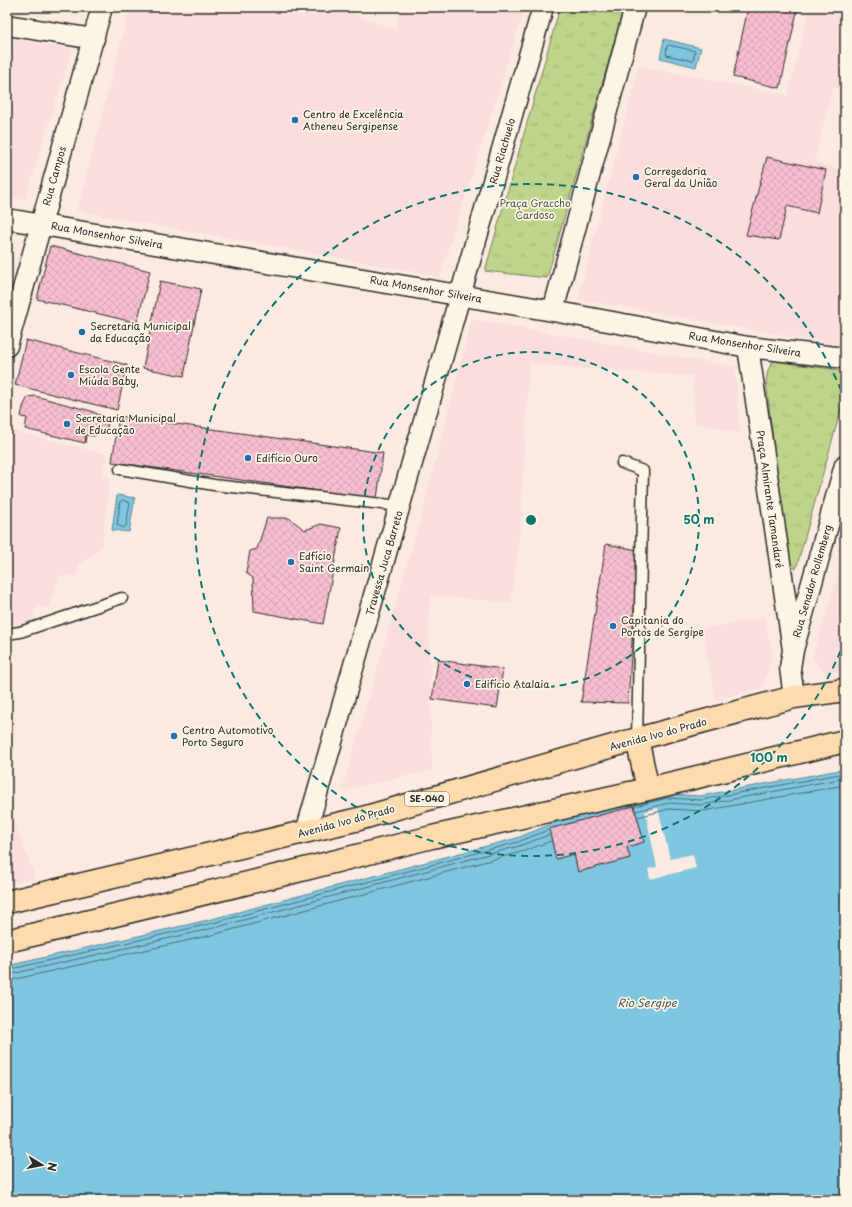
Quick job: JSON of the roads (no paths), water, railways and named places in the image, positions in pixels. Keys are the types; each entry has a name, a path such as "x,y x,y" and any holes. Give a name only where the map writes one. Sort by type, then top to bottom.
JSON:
{"main road":[{"name":"Avenida Ivo do Prado","path":"7,902 359,819 637,739 794,697 845,690"},
{"path":"637,739 648,790"},
{"path":"7,941 432,837 648,790 845,741"}],"street":[{"name":"Rua Campos","path":"7,346 102,7"},
{"name":"Rua Riachuelo","path":"461,295 543,7"},
{"path":"553,311 635,7"},
{"path":"7,25 94,39"},
{"name":"Rua Monsenhor Silveira","path":"7,219 461,295 748,347 845,358"},
{"name":"Travessa Juca Barreto","path":"306,832 461,295"},
{"name":"Praça Almirante Tamandaré","path":"748,347 792,650"},
{"name":"Rua Senador Rollemberg","path":"794,697 790,668 792,650 845,465"}],"lane":[{"path":"622,463 642,472 637,739"},
{"path":"120,469 214,485 400,506"},
{"path":"7,634 20,632 122,598"}],"water":[{"path":"664,39 701,48 696,67 660,58"},
{"path":"117,495 135,498 129,532 112,530"},
{"name":"Rio Sergipe","path":"845,769 845,1200 7,1200 7,966 208,920 517,838 561,820 668,794 700,796"}],"place":[{"name":"Centro de Excelência Atheneu Sergipense","path":"295,120"},
{"name":"Corregedoria Geral da União","path":"636,177"},
{"name":"Secretaria Municipal da Educação","path":"82,332"},
{"name":"Escola Gente Miúda Baby,","path":"71,375"},
{"name":"Secretaria Municipal de Educação","path":"67,424"},
{"name":"Edifício Ouro","path":"248,458"},
{"name":"Edfício Saint Germain","path":"291,562"},
{"name":"Capitania do Portos de Sergipe","path":"613,626"},
{"name":"Edifício Atalaia","path":"467,684"},
{"name":"Centro Automotivo Porto Seguro","path":"174,736"}],"park label":[{"name":"Praça Graccho Cardoso","path":"535,208"}]}
